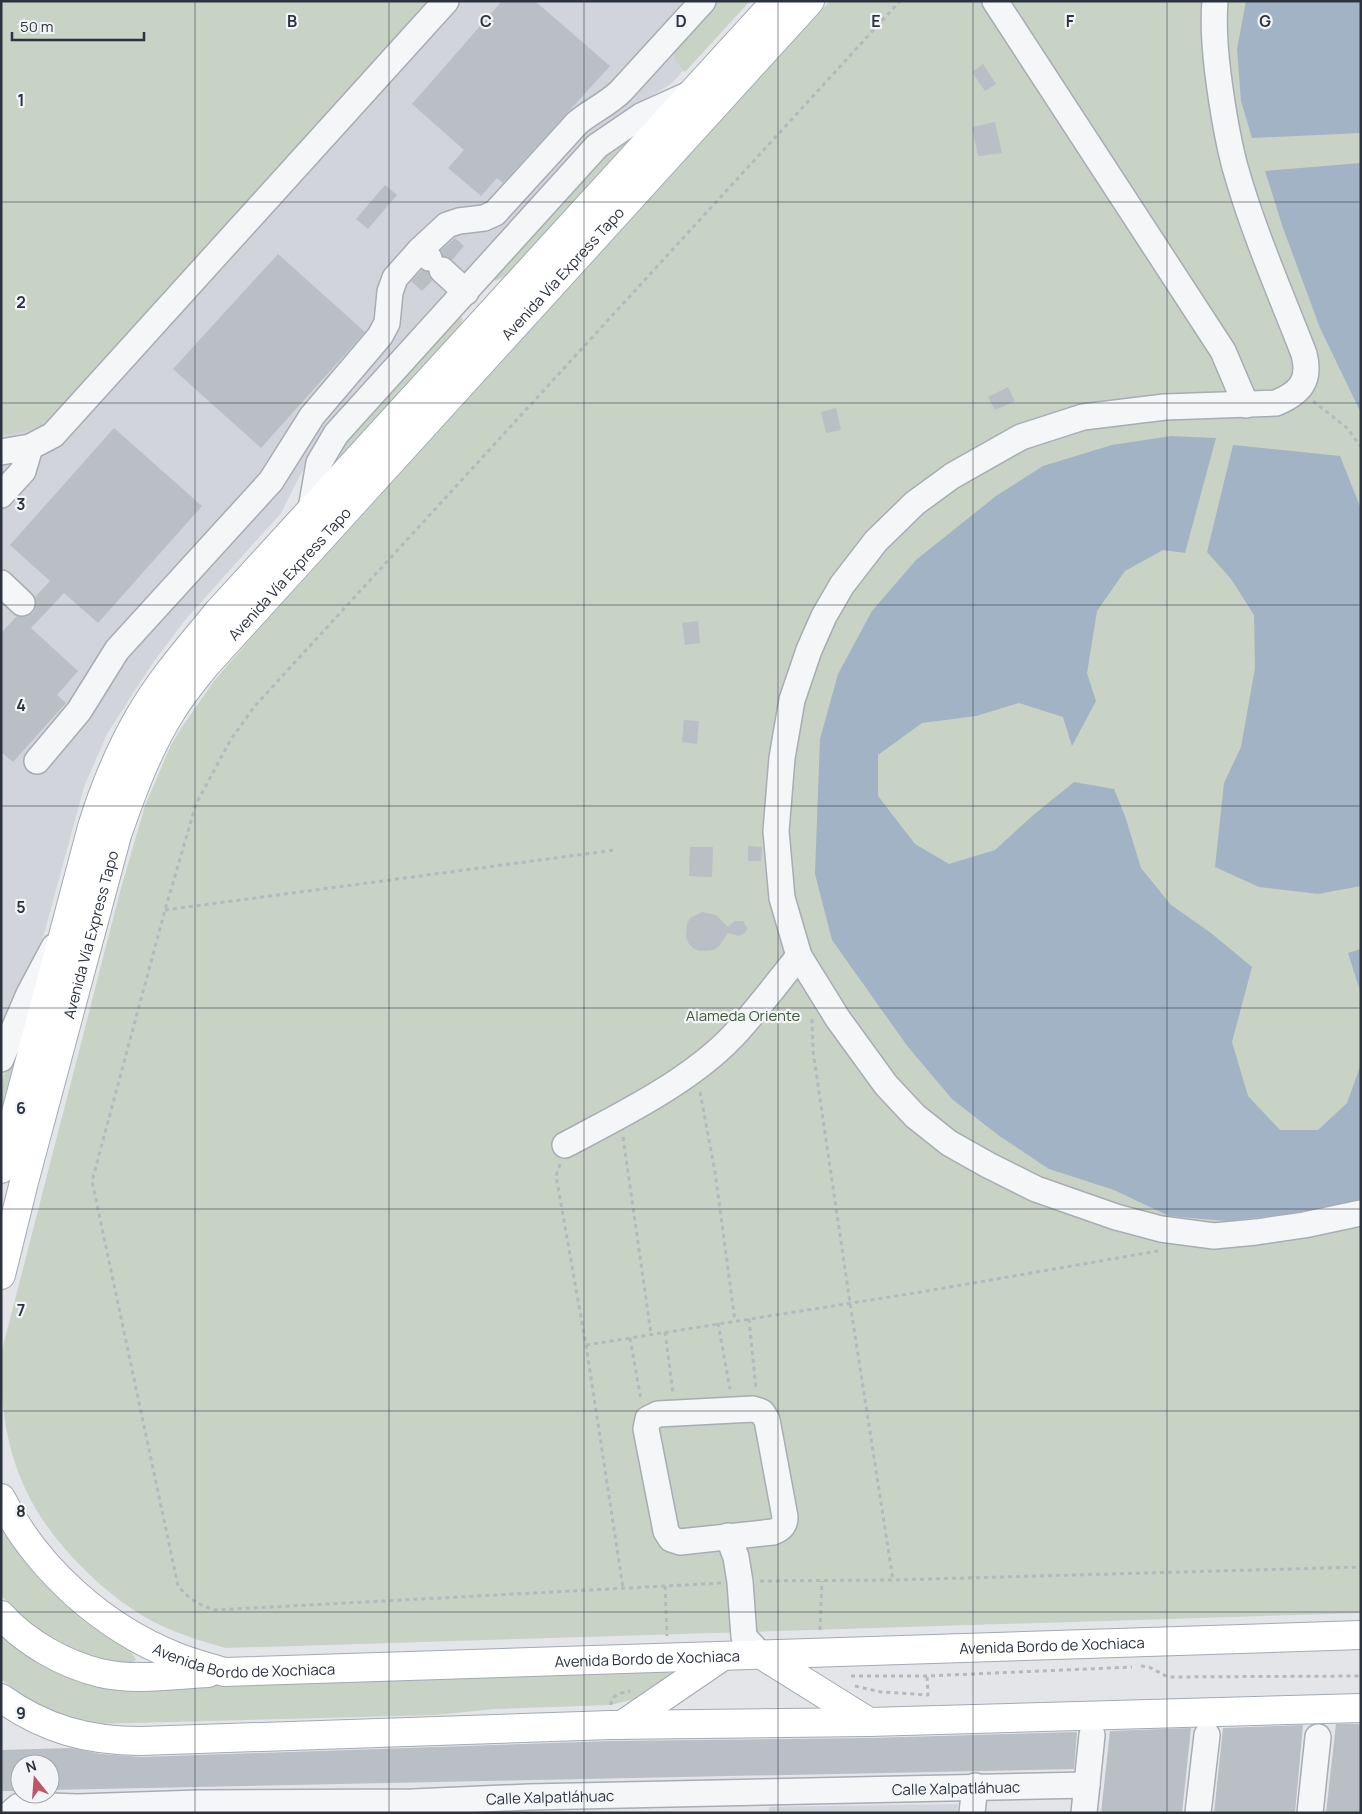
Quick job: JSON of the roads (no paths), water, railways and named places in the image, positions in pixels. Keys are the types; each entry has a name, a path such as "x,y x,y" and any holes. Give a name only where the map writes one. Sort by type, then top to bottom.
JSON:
{"main road":[{"name":"Avenida Vía Express Tapo","path":"1,1276 9,1212 9,1175 67,920 101,800 111,773 140,716 182,655 217,613 776,1"},
{"name":"Avenida Vía Express Tapo","path":"9,1175 117,835 136,782 152,746 173,708 205,666 810,1"},
{"name":"Avenida Bordo de Xochiaca","path":"1,1498 20,1529 45,1562 99,1613 118,1627 170,1654 224,1672 723,1656 752,1646 1361,1635"},
{"path":"1,1615 22,1635 43,1648 101,1673 148,1676 224,1672"},
{"path":"752,1646 869,1722"},
{"path":"622,1725 723,1656"},
{"path":"1,1698 28,1715 59,1728 91,1738 122,1741 622,1725 869,1722 1361,1708"}],"street":[{"path":"1,452 30,447 53,434 446,1"},
{"path":"37,761 79,711 117,650 271,481 312,416 380,336 387,323 390,292 395,278 431,259 447,224 484,218 495,213 584,117 613,99 621,91 703,1"},
{"path":"995,1 1223,351 1246,405"},
{"path":"1215,1 1217,60 1223,113 1236,168 1257,232 1304,354 1307,366 1306,377 1299,390 1289,398 1276,403 1165,407 1083,417 1021,437 952,476 915,503 876,541 842,585 824,616 809,650 791,710 782,758 776,831 782,898 799,956 838,1019 886,1085 915,1116 949,1143 1036,1189 1116,1217 1161,1229 1214,1236 1304,1225 1361,1213"},
{"path":"311,510 319,463 336,434 597,146 640,116 692,93"},
{"path":"431,259 466,292"},
{"path":"1,495 22,471 30,447"},
{"path":"1,582 22,603"},
{"path":"1,1059 30,994 67,920"},
{"path":"565,1145 620,1116 695,1070 733,1036 799,956"},
{"path":"746,1410 765,1415 785,1522 778,1530 773,1532 728,1536 680,1542 668,1536 646,1430 648,1419 658,1414 746,1410"},
{"path":"728,1536 736,1557 752,1646"},
{"path":"1198,1813 1207,1734"},
{"path":"1084,1813 1092,1735"},
{"path":"1310,1813 1318,1738"},
{"name":"Calle Xalpatláhuac","path":"12,1811 19,1806 25,1805 77,1810 745,1803 975,1786 1087,1785"},
{"path":"972,1813 975,1786"}],"water":[{"path":"1246,1 1361,1 1361,133 1252,138 1241,101 1237,49"},
{"path":"1361,163 1361,413 1320,328 1283,228 1265,171"},
{"path":"1171,436 1216,438 1185,553 1163,550 1125,571 1097,611 1087,673 1096,701 1072,746 1063,717 1019,703 976,716 922,723 878,755 878,796 915,844 949,864 995,850 1031,817 1074,782 1114,789 1125,816 1141,868 1171,905 1211,933 1252,967 1232,1042 1248,1096 1280,1130 1318,1130 1347,1103 1361,1064 1361,1200 1347,1205 1227,1221 1169,1216 1114,1190 1049,1169 998,1135 952,1099 908,1047 832,940 815,874 820,739 838,674 872,611 916,560 996,496 1043,466 1112,445"},
{"path":"1233,445 1340,456 1361,509 1361,886 1318,894 1259,887 1215,867 1224,783 1241,747 1255,668 1254,615 1231,579 1207,552"},
{"path":"1361,949 1361,994 1348,953"}],"park label":[{"name":"Alameda Oriente","path":"743,1015"}]}
